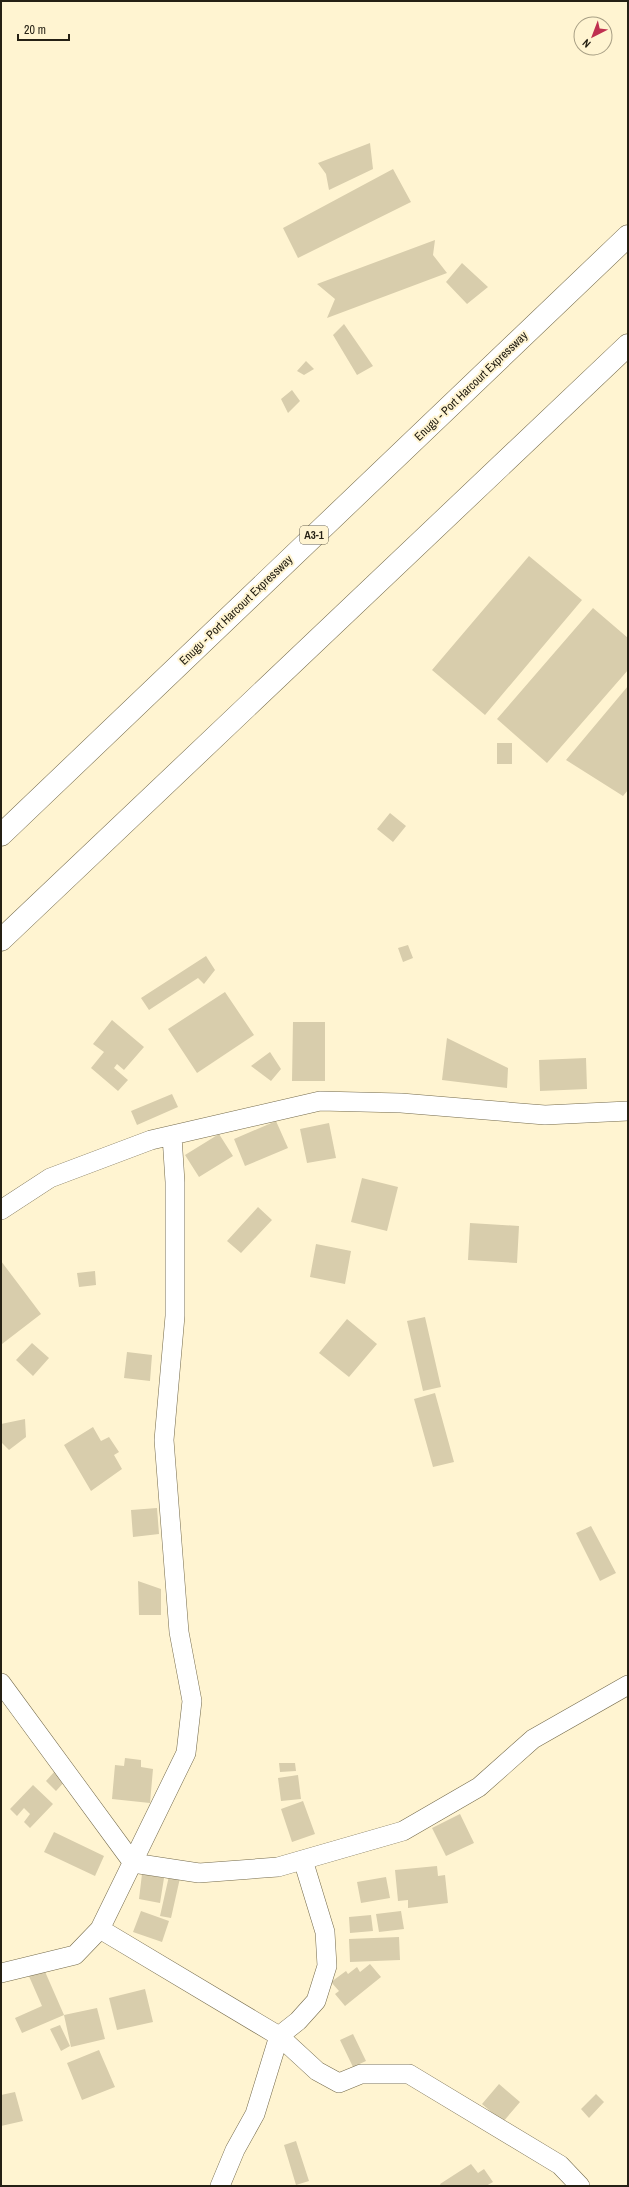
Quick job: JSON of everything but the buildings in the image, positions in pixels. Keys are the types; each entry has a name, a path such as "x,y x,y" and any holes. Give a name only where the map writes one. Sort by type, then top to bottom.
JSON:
{"highway":[{"name":"Enugu - Port Harcourt Expressway","path":"1,835 628,236"},
{"path":"1,940 628,344"}],"street":[{"path":"1,1210 50,1178 151,1140 320,1101 401,1104 545,1116 628,1111"},
{"path":"1,1973 75,1955 100,1929 186,1753 192,1701 178,1632 164,1440 175,1316 175,1182 172,1136"},
{"path":"1,1683 133,1863 199,1873 278,1867 403,1831 479,1787 533,1739 628,1685"},
{"path":"220,2186 234,2150 255,2114 279,2036 298,2021 316,2001 328,1966 325,1932 303,1860"},
{"path":"100,1929 279,2036 317,2071 339,2083 361,2074 409,2074 560,2165 580,2186"}]}
